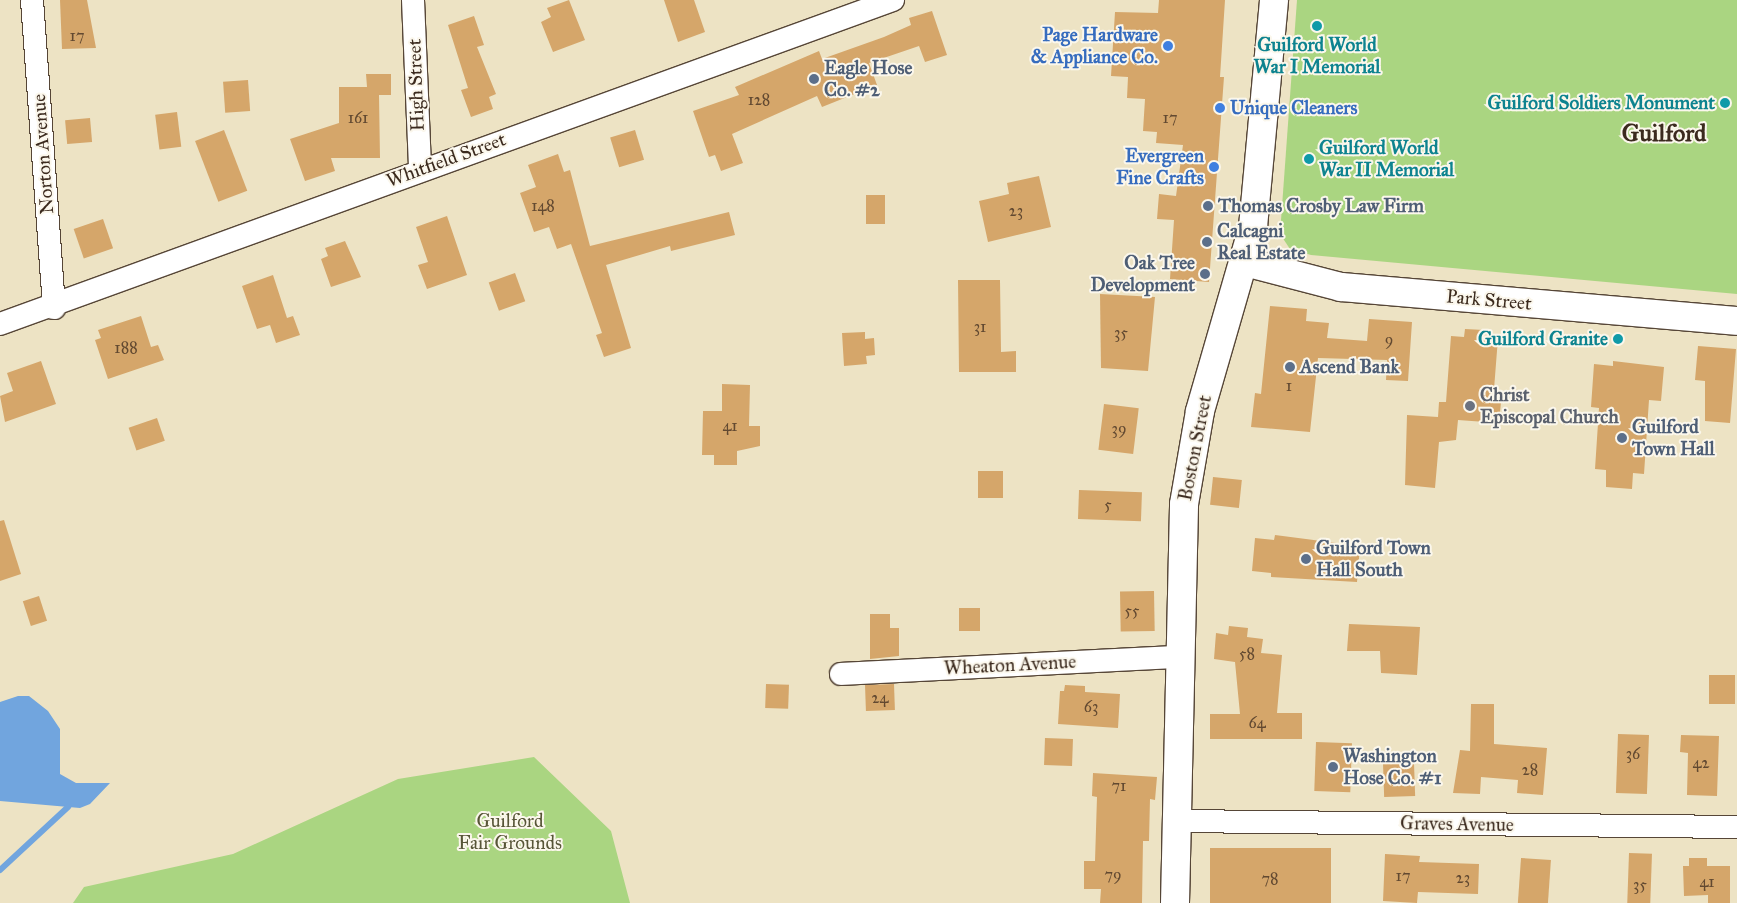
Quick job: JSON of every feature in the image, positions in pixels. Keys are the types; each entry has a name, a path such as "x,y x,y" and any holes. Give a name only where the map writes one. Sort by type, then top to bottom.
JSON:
{"main road":[{"name":"Boston Street","path":"1175,903 1179,657 1189,461 1245,262 1261,157 1274,0"},
{"name":"Park Street","path":"1245,262 1341,287 1737,321"}],"street":[{"name":"Norton Avenue","path":"32,0 54,308"},
{"name":"High Street","path":"413,0 420,169"},
{"name":"Whitfield Street","path":"0,324 54,308 420,169 893,0"},
{"name":"Wheaton Avenue","path":"841,674 1179,657"},
{"name":"Graves Avenue","path":"1176,821 1737,827"}],"green space":[{"path":"1297,0 1737,0 1737,294 1311,255 1290,249 1280,234"},
{"name":"Guilford Fair Grounds","path":"534,757 611,831 630,903 73,903 84,887 233,854 398,779"}],"water":[{"path":"18,696 29,696 48,711 60,729 60,774 76,783 110,783 90,804 80,808 0,801 0,702"}],"building":[{"path":"60,0 87,0 96,48 62,49"},
{"path":"569,0 585,40 553,52 541,22 551,17 547,8"},
{"path":"664,0 694,0 705,32 678,42"},
{"name":"Page Hardware & Appliance Co.","path":"1159,0 1225,0 1220,77 1224,77 1209,282 1170,279 1174,220 1157,219 1159,194 1176,196 1183,145 1156,143 1157,132 1143,131 1145,99 1127,98 1128,77 1111,76 1115,12 1158,13"},
{"path":"932,11 947,55 925,62 919,46 869,63 877,85 822,107 817,96 732,134 743,163 721,171 715,155 709,157 693,111 739,95 735,87 819,51 822,59 884,37 911,25 909,18"},
{"path":"474,16 484,45 477,47 496,94 489,97 493,109 471,117 461,90 468,88 448,25"},
{"path":"366,74 391,74 391,95 379,95 380,158 331,158 335,171 305,181 290,139 339,123 339,87 367,87"},
{"path":"248,80 250,111 225,113 223,82"},
{"path":"177,112 181,147 159,149 155,115"},
{"path":"90,118 92,142 67,144 65,120"},
{"path":"224,130 247,191 218,202 195,141"},
{"path":"635,130 644,160 619,167 610,138"},
{"path":"558,154 564,172 570,170 590,246 729,212 735,235 671,251 670,246 606,265 631,348 604,357 596,335 602,333 571,244 557,249 549,227 534,232 520,193 536,187 528,165"},
{"path":"1039,176 1051,227 988,242 979,201 1009,194 1007,183"},
{"path":"866,195 885,195 885,224 866,224"},
{"path":"447,216 467,275 427,289 418,265 428,262 416,227"},
{"path":"103,219 113,248 84,258 74,229"},
{"path":"345,241 361,277 331,287 321,259 328,256 325,248"},
{"path":"515,273 525,301 499,311 489,283"},
{"path":"273,275 287,318 293,316 300,335 276,343 270,325 257,329 242,286"},
{"path":"958,280 1000,280 1001,352 1016,351 1016,372 959,372"},
{"path":"1100,294 1155,297 1148,371 1101,368"},
{"name":"Ascend Bank","path":"1270,306 1307,309 1306,321 1329,323 1327,338 1367,341 1369,319 1412,322 1408,381 1386,380 1387,360 1318,358 1310,432 1251,427 1255,393 1261,394"},
{"path":"141,316 151,347 158,345 164,360 108,379 95,340 101,338 98,330"},
{"name":"Christ Episcopal Church","path":"1465,329 1484,330 1483,337 1498,338 1493,402 1501,402 1499,423 1458,420 1456,440 1439,442 1435,488 1405,485 1407,415 1438,417 1439,402 1446,402 1451,336 1464,337"},
{"path":"865,332 865,339 874,338 875,355 866,356 867,364 844,366 842,333"},
{"path":"1698,346 1736,349 1730,423 1705,421 1705,381 1695,380"},
{"path":"41,361 56,404 5,422 0,396 13,391 7,373"},
{"name":"Guilford Town Hall","path":"1613,361 1664,367 1661,401 1649,400 1644,474 1633,473 1632,489 1606,487 1606,470 1595,469 1599,408 1591,407 1594,364 1613,366"},
{"path":"722,384 750,385 749,426 760,426 760,446 737,451 737,465 714,465 714,455 702,455 703,411 722,411"},
{"path":"1104,404 1139,408 1133,454 1098,450"},
{"path":"157,418 165,441 136,450 129,428"},
{"path":"978,471 1003,471 1003,498 978,498"},
{"path":"1213,477 1242,480 1239,508 1210,505"},
{"path":"1079,490 1142,492 1141,521 1078,519"},
{"path":"4,520 21,574 0,581 0,521"},
{"name":"Guilford Town Hall South","path":"1275,535 1360,546 1357,582 1271,577 1271,573 1252,571 1255,538 1274,540"},
{"path":"1154,591 1155,631 1121,632 1120,592"},
{"path":"39,596 47,621 31,626 23,601"},
{"path":"959,608 980,608 980,631 959,631"},
{"path":"870,614 890,614 890,628 899,628 899,656 870,659"},
{"path":"1349,624 1420,627 1417,675 1381,673 1380,651 1347,651"},
{"path":"1229,626 1248,628 1247,637 1263,639 1261,653 1282,655 1277,713 1302,713 1302,739 1210,739 1210,714 1240,714 1235,662 1214,659 1216,633 1228,635"},
{"path":"1709,675 1735,675 1735,704 1709,704"},
{"path":"766,684 789,685 788,709 765,708"},
{"path":"894,684 895,710 866,711 865,685"},
{"path":"1065,685 1085,686 1085,692 1120,694 1118,728 1058,724 1060,691 1064,691"},
{"path":"1471,704 1494,704 1494,744 1547,748 1543,795 1517,793 1518,780 1481,777 1480,794 1453,793 1460,750 1470,751"},
{"path":"1618,734 1649,735 1647,794 1616,793"},
{"path":"1681,735 1719,736 1717,796 1687,795 1688,753 1680,752"},
{"path":"1045,738 1073,739 1072,766 1044,765"},
{"name":"Washington Hose Co. #1","path":"1316,742 1352,743 1350,792 1314,791"},
{"path":"1414,763 1415,796 1384,797 1383,764"},
{"path":"1093,773 1157,777 1155,800 1150,799 1149,841 1143,841 1142,903 1100,903 1101,889 1084,889 1084,861 1095,861 1097,797 1092,796"},
{"path":"1210,848 1331,848 1331,903 1210,903"},
{"path":"1629,853 1652,854 1650,903 1627,903"},
{"path":"1385,854 1420,856 1419,862 1479,864 1478,894 1418,892 1417,903 1383,901"},
{"path":"1521,858 1551,860 1548,903 1518,903"},
{"path":"1689,858 1707,858 1707,866 1730,866 1730,903 1708,903 1708,895 1684,896 1683,866 1689,866"}],"waterway":[{"path":"0,870 68,807"}],"place":[{"name":"Guilford World War I Memorial","path":"1317,26"},
{"name":"Page Hardware & Appliance Co.","path":"1168,46"},
{"name":"Eagle Hose Co. #2","path":"814,79"},
{"name":"Guilford Soldiers Monument","path":"1725,103"},
{"name":"Unique Cleaners","path":"1220,108"},
{"name":"Guilford World War II Memorial","path":"1309,159"},
{"name":"Evergreen Fine Crafts","path":"1214,167"},
{"name":"Thomas Crosby Law Firm","path":"1208,206"},
{"name":"Calcagni Real Estate","path":"1207,242"},
{"name":"Oak Tree Development","path":"1205,274"},
{"name":"Guilford Granite","path":"1618,339"},
{"name":"Ascend Bank","path":"1290,367"},
{"name":"Christ Episcopal Church","path":"1470,406"},
{"name":"Guilford Town Hall","path":"1622,438"},
{"name":"Guilford Town Hall South","path":"1306,559"},
{"name":"Washington Hose Co. #1","path":"1333,767"}],"district":[{"name":"Guilford","path":"1664,134"}]}
